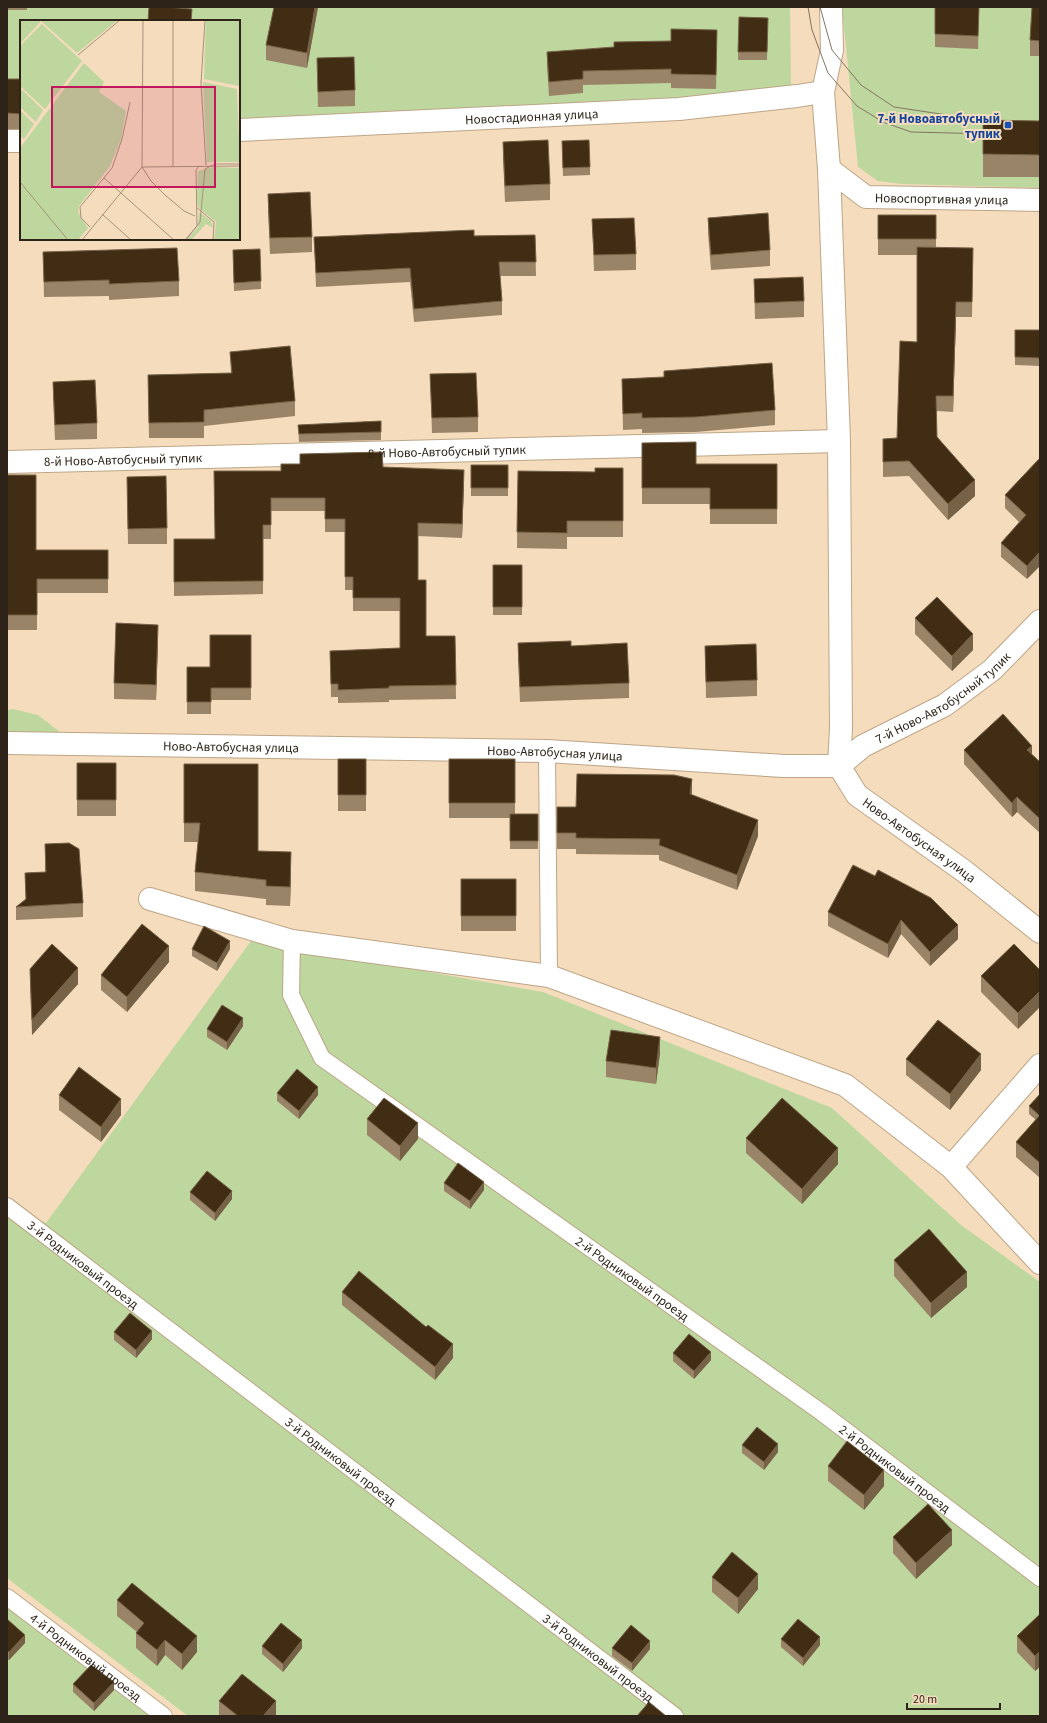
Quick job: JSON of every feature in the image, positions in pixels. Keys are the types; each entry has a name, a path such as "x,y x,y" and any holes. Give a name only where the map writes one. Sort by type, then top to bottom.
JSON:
{"street":[{"path":"831,7 832,50 824,92 829,169 840,441 841,728 839,766"},
{"name":"Новостадионная улица","path":"240,130 679,109 824,92"},
{"path":"7,142 20,141"},
{"name":"Новоспортивная улица","path":"829,169 866,197 1040,200"},
{"name":"8-й Ново-Автобусный тупик","path":"7,462 840,441"},
{"name":"7-й Ново-Автобусный тупик","path":"839,766 863,746 945,705 992,670 1040,621"},
{"name":"Ново-Автобусная улица","path":"7,743 547,751 784,766 839,766 856,795 964,871 1040,932"},
{"path":"150,899 292,941 549,976 845,1086 950,1166 1040,1263"},
{"path":"950,1166 1040,1064"}],"lane":[{"path":"547,751 549,976"},
{"name":"2-й Родниковый проезд","path":"292,941 291,995 322,1058 821,1412 1040,1578"},
{"name":"3-й Родниковый проезд","path":"7,1206 675,1716"},
{"name":"4-й Родниковый проезд","path":"7,1597 164,1716"}],"green space":[{"path":"7,7 790,7 791,85 777,93 683,102 240,122 240,20 20,20 20,132 7,133"},
{"path":"842,7 1040,7 1040,188 902,184 878,181 858,167"},
{"path":"13,709 38,715 64,735 7,736 7,710"},
{"path":"251,941 543,992 832,1108 961,1225 1040,1282 1040,1716 188,1716 7,1578 7,1205 46,1223"},
{"path":"7,1606 153,1716 7,1716"}],"building":[{"path":"149,7 192,9 191,20 148,20"},
{"path":"274,7 315,7 307,53 266,45"},
{"path":"935,7 979,7 978,36 935,34"},
{"path":"1032,7 1040,7 1040,41 1030,40"},
{"path":"739,17 768,18 767,52 738,52"},
{"path":"671,29 717,30 716,75 671,74 671,69 583,71 583,79 549,82 547,52 614,47 614,42 671,41"},
{"path":"354,57 355,90 318,92 317,58"},
{"path":"7,79 20,79 20,114 7,113"},
{"path":"983,120 1040,121 1040,155 983,154"},
{"path":"548,140 550,184 505,186 503,142"},
{"path":"589,140 590,167 563,168 562,141"},
{"path":"310,192 312,237 270,238 268,194"},
{"path":"768,213 770,250 711,255 708,218"},
{"path":"878,215 936,215 936,239 878,239"},
{"path":"634,218 636,254 594,255 592,219"},
{"path":"474,230 474,236 535,235 536,262 499,262 502,301 414,309 410,268 316,273 314,237"},
{"path":"917,247 973,248 972,302 956,302 953,396 936,396 937,437 975,480 948,504 909,461 883,462 883,439 897,438 900,341 917,342"},
{"path":"177,248 179,281 109,284 109,280 44,282 43,252"},
{"path":"260,249 261,281 234,283 233,250"},
{"path":"803,277 804,301 755,303 754,279"},
{"path":"1015,330 1040,330 1040,358 1015,357"},
{"path":"290,346 295,401 204,410 204,422 149,423 148,375 232,373 230,352"},
{"path":"772,363 775,410 696,417 642,418 642,413 623,414 622,379 664,377 664,371"},
{"path":"476,373 478,417 432,418 430,374"},
{"path":"95,380 97,423 55,425 53,382"},
{"path":"381,421 381,432 299,434 298,425"},
{"path":"696,442 696,464 777,464 777,509 710,509 710,488 642,488 642,443"},
{"path":"382,452 383,467 464,470 462,524 418,523 418,580 426,580 426,636 455,636 456,685 389,686 389,688 338,690 338,684 331,684 330,651 400,648 400,598 353,598 353,577 345,577 345,519 325,519 325,498 271,498 271,525 263,525 263,581 174,582 174,539 215,539 214,471 281,471 281,464 300,464 300,454"},
{"path":"1039,459 1040,552 1027,566 1001,543 1026,515 1005,495"},
{"path":"471,465 508,465 508,488 471,488"},
{"path":"595,468 623,468 623,521 567,521 567,533 517,532 518,471 595,472"},
{"path":"7,475 36,475 36,550 108,550 108,579 37,579 37,615 7,615"},
{"path":"166,476 167,528 128,529 127,477"},
{"path":"493,565 522,565 522,607 493,607"},
{"path":"937,597 973,634 952,656 915,618"},
{"path":"116,623 158,625 156,685 114,683"},
{"path":"210,635 251,635 251,688 211,688 211,702 187,702 187,667 210,667"},
{"path":"571,641 571,646 627,643 629,683 520,687 518,643"},
{"path":"756,644 757,680 706,682 705,646"},
{"path":"1003,714 1032,746 1027,750 1040,762 1040,819 1017,797 1012,803 964,750"},
{"path":"338,759 366,759 366,795 338,795"},
{"path":"449,759 515,759 515,803 449,803"},
{"path":"77,763 116,763 116,800 77,800"},
{"path":"184,764 258,764 258,851 291,852 290,887 266,886 266,880 195,872 200,823 184,823"},
{"path":"577,774 674,775 692,779 690,794 758,820 737,875 659,845 660,839 576,838 576,833 557,833 557,807 576,807"},
{"path":"510,814 538,814 538,841 510,841"},
{"path":"69,843 79,849 83,903 16,907 26,899 25,873 46,872 45,844"},
{"path":"853,865 875,876 878,870 931,898 958,925 930,952 901,920 888,944 828,912"},
{"path":"461,879 516,879 516,916 461,916"},
{"path":"142,924 169,946 127,997 101,975"},
{"path":"204,926 230,941 217,963 192,949"},
{"path":"52,944 78,968 32,1020 30,969"},
{"path":"1014,944 1040,970 1040,991 1018,1013 981,976"},
{"path":"222,1005 243,1018 227,1042 207,1029"},
{"path":"938,1020 981,1054 950,1094 906,1059"},
{"path":"611,1030 660,1037 656,1068 606,1061"},
{"path":"79,1067 121,1099 101,1127 59,1095"},
{"path":"297,1069 318,1087 299,1111 277,1093"},
{"path":"1040,1094 1040,1116 1029,1106"},
{"path":"384,1098 418,1123 400,1146 367,1119"},
{"path":"782,1098 838,1148 802,1189 746,1138"},
{"path":"1039,1116 1040,1117 1040,1163 1016,1142"},
{"path":"458,1163 484,1182 470,1201 444,1183"},
{"path":"207,1171 232,1191 215,1213 190,1192"},
{"path":"929,1229 967,1272 931,1303 894,1260"},
{"path":"359,1271 426,1327 428,1325 453,1344 435,1367 342,1292"},
{"path":"130,1313 152,1331 136,1350 114,1332"},
{"path":"689,1334 711,1352 694,1371 673,1353"},
{"path":"757,1427 778,1444 764,1462 742,1445"},
{"path":"847,1441 884,1470 864,1495 828,1466"},
{"path":"928,1504 952,1530 916,1563 893,1537"},
{"path":"732,1552 758,1574 738,1598 712,1577"},
{"path":"132,1583 197,1636 182,1654 165,1640 157,1650 136,1633 144,1623 117,1600"},
{"path":"1040,1614 1040,1651 1035,1656 1017,1636"},
{"path":"7,1619 25,1635 9,1652 7,1651"},
{"path":"798,1619 820,1637 803,1658 781,1639"},
{"path":"281,1623 302,1640 283,1664 262,1646"},
{"path":"631,1625 650,1641 632,1663 612,1648"},
{"path":"91,1665 114,1682 94,1703 73,1684"},
{"path":"242,1674 276,1701 263,1716 238,1716 219,1701"},
{"path":"649,1702 666,1716 637,1716"}],"tram line":[{"path":"808,7 812,30 828,73 857,106 883,122 911,132 993,134"},
{"path":"820,7 832,50 861,85 894,107 994,122"}],"place":[{"name":"7-й Новоавтобусный тупик","path":"1008,125"}]}
